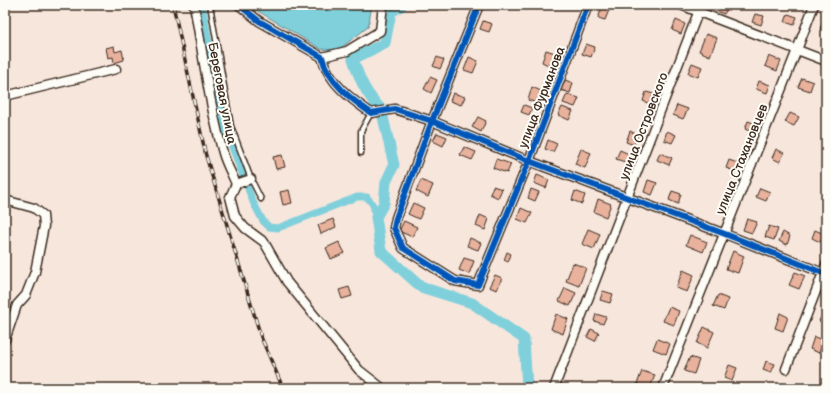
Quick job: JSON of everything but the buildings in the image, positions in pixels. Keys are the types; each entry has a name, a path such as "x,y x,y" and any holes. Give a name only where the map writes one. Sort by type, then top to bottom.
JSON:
{"street":[{"name":"Береговая улица","path":"194,5 206,80 222,147 236,184"},
{"path":"239,5 258,21 322,57 347,51 380,31 383,5"},
{"path":"432,121 479,5"},
{"name":"улица Фурманова","path":"432,121 396,218 394,228 395,234 403,248 443,274 455,281 478,285 529,161 588,5"},
{"path":"681,5 699,8 826,61"},
{"name":"улица Стахановцев","path":"663,388 814,5"},
{"name":"улица Островского","path":"554,388 628,198 699,8"},
{"path":"322,57 325,67 335,82 352,100 371,113 395,109 432,121 529,161 824,269 786,369"},
{"path":"5,96 116,69"},
{"path":"251,180 236,184 230,197 235,216 245,228 264,242 287,282 359,370 382,388"},
{"path":"5,200 34,208 44,215 44,226 35,272 26,295 17,305 5,340"}],"lane":[{"path":"210,5 231,126 251,180 261,200"},
{"path":"361,153 361,131 371,113"}],"water":[{"path":"248,5 372,5 368,27 338,50 321,49"}],"waterway":[{"path":"202,5 224,126 253,202 263,221 269,227 278,228 357,197 367,197 373,205 376,217"},
{"path":"381,109 364,86 353,59 385,43 391,12 402,5"},
{"path":"383,117 394,165 386,182 384,203 376,217 381,251 421,287 472,303 524,339 527,388"}],"railway":[{"path":"173,5 206,156 261,337 283,388"}],"cycle path":[{"path":"239,5 259,21 322,57 329,74 341,89 371,113 395,109 432,121 529,161 725,234 823,273"},
{"path":"479,5 432,121 396,218 394,228 403,248 455,281 478,285 529,161 588,5"}]}
